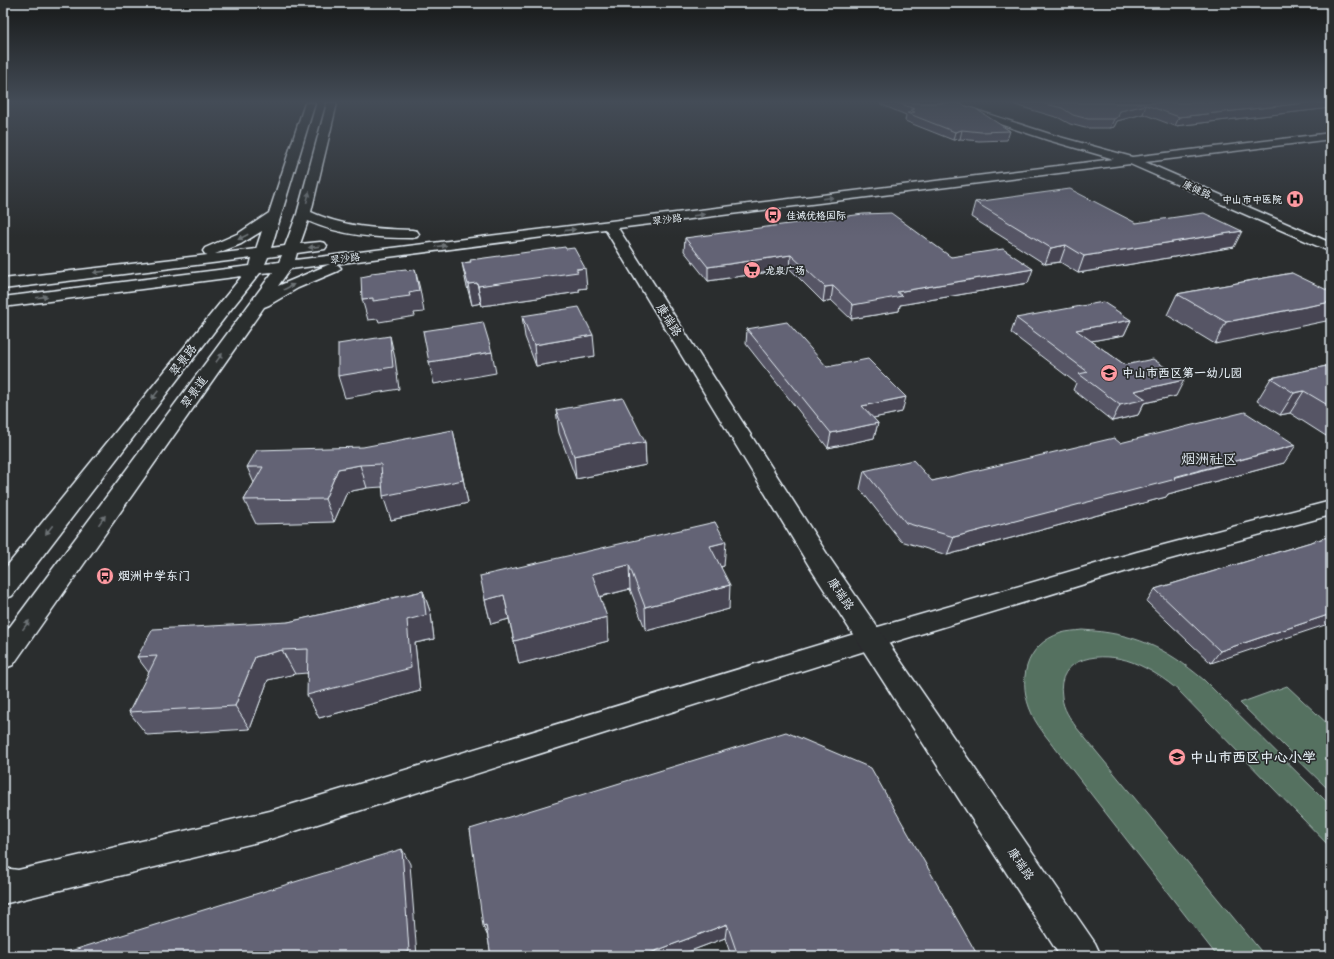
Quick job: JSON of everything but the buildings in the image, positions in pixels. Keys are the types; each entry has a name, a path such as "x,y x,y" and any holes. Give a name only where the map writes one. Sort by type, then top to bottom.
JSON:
{"main road":[{"name":"翠景路","path":"3,589 259,261 296,148"},
{"name":"翠景道","path":"3,657 285,266 304,214 321,148"},
{"path":"1086,148 1104,154"},
{"path":"1099,148 1125,156"},
{"name":"翠沙路","path":"3,284 161,265 259,261 285,266 492,239 610,226 1184,148"},
{"name":"翠沙路","path":"1125,156 1144,158 1231,148"},
{"path":"776,192 1104,154 1125,156"},
{"name":"康健路","path":"1125,156 1331,248"},
{"name":"康健路","path":"1144,158 1331,238"},
{"path":"304,214 318,221 351,230 384,234 412,234"},
{"path":"161,265 192,257 221,247 263,226 275,215"},
{"path":"489,225 492,239"},
{"name":"康瑞路","path":"610,226 820,563 1082,956"},
{"name":"翠沙路","path":"352,242 428,232"},
{"name":"翠沙路","path":"3,302 176,280 259,261 291,250 329,245"},
{"path":"255,307 279,292 312,276 356,261 402,251"},
{"path":"114,288 131,268"},
{"path":"176,280 204,281 219,285 227,292 228,298 226,305"}],"street":[{"path":"8,886 270,825 871,639 1137,560 1331,508"}],"green space":[{"path":"1082,630 1118,634 1133,638 1162,650 1190,668 1204,680 1331,806 1331,848 1179,691 1163,678 1132,662 1108,657 1095,657 1084,660 1073,665 1066,672 1062,683 1062,697 1067,713 1076,727 1265,956 1217,956 1045,735 1035,720 1027,702 1025,690 1027,666 1032,655 1039,646 1061,633"},
{"path":"1287,686 1331,727 1331,792 1240,703"}],"place":[{"name":"中山市中医院","path":"1295,199"},
{"name":"佳诚优格国际","path":"773,215"},
{"name":"龙泉广场","path":"752,270"},
{"name":"中山市西区第一幼儿园","path":"1109,373"},
{"name":"烟洲中学东门","path":"105,576"},
{"name":"中山市西区中心小学","path":"1177,757"}],"district":[{"name":"烟洲社区","path":"1209,459"}]}
